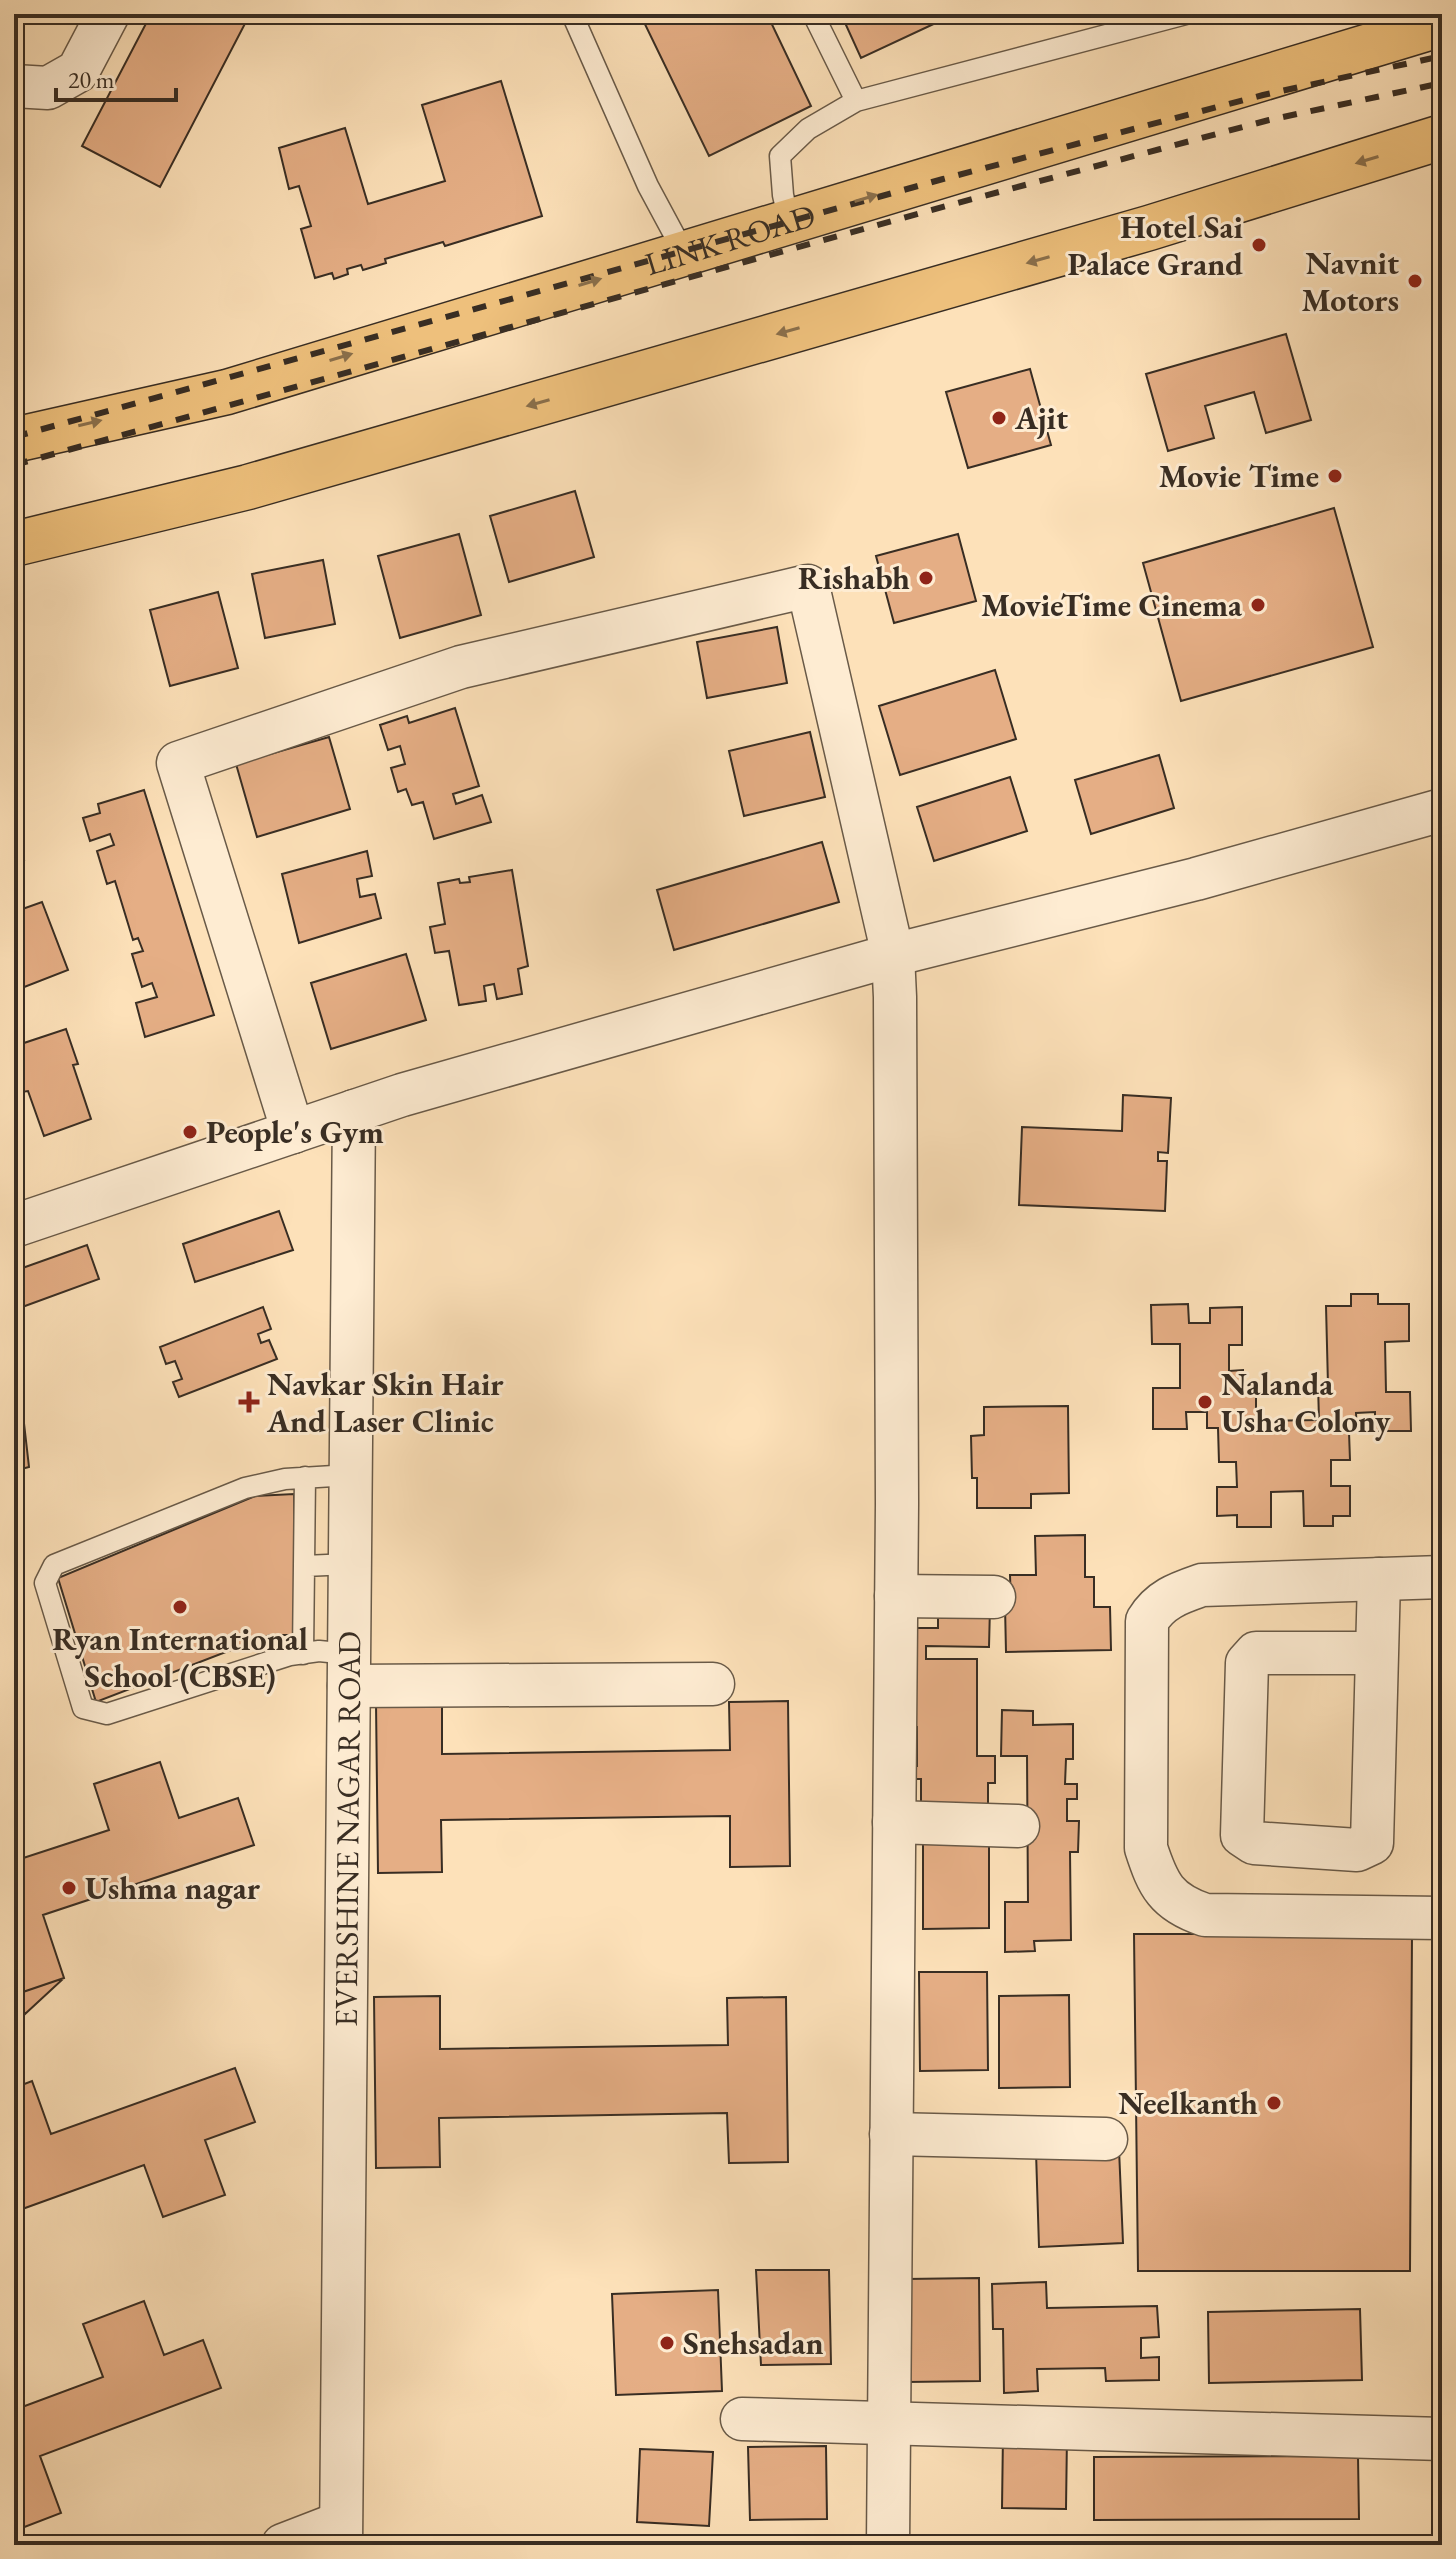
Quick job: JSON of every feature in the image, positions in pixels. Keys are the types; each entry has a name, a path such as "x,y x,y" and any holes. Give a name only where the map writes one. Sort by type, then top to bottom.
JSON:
{"main road":[{"name":"LINK ROAD","path":"14,440 227,392 1442,24"},
{"path":"14,544 248,487 1149,228 1442,137"}],"street":[{"path":"14,86 48,88 78,71 108,14"},
{"path":"293,1132 178,763 461,667 808,586 893,955 896,1013 896,1596 888,2545"},
{"path":"14,1226 354,1111 893,955 1196,879 1442,810"},
{"name":"EVERSHINE NAGAR ROAD","path":"340,2534 354,1111"},
{"path":"1442,1577 1202,1585 1156,1605 1147,1621 1146,1848 1157,1882 1183,1908 1205,1915 1442,1918"},
{"path":"1377,1653 1256,1653 1247,1663 1242,1835 1254,1843 1357,1850 1372,1843 1379,1579"},
{"path":"896,1596 994,1597"},
{"path":"349,1670 713,1684"},
{"path":"894,1822 1018,1826"},
{"path":"891,2134 1106,2139"},
{"path":"742,2419 1442,2439"},
{"path":"283,2545 340,2534"}],"lane":[{"path":"572,14 648,186 684,253"},
{"path":"813,14 856,101"},
{"path":"789,222 780,156 808,129 856,101 1186,14"},
{"path":"349,1670 319,1651 290,1655 107,1714 83,1708 45,1583 54,1565 245,1488 305,1477 350,1475"},
{"path":"303,1654 305,1477"},
{"path":"304,1566 350,1564"}],"building":[{"path":"151,14 250,14 160,187 82,146"},
{"path":"640,14 767,14 811,106 709,156"},
{"path":"841,14 955,14 861,58"},
{"path":"501,81 542,216 445,246 443,242 385,259 386,263 363,270 361,265 347,269 348,274 334,279 332,273 315,278 301,229 311,226 299,186 289,189 279,148 345,128 368,204 445,181 422,105"},
{"path":"1286,334 1311,420 1266,433 1254,392 1205,406 1214,438 1168,451 1146,374"},
{"name":"Ajit","path":"1030,369 1051,445 968,468 946,392"},
{"path":"575,491 594,557 509,582 490,516"},
{"name":"MovieTime Cinema","path":"1334,508 1373,647 1181,701 1143,563"},
{"path":"459,534 481,615 400,638 378,556"},
{"name":"Rishabh","path":"958,534 976,601 894,623 876,556"},
{"path":"323,560 335,624 265,638 252,574"},
{"path":"218,592 238,668 170,686 150,610"},
{"path":"777,627 787,683 707,698 697,642"},
{"path":"995,670 1016,739 900,775 879,706"},
{"path":"455,708 479,786 453,794 456,804 482,795 491,822 434,839 423,802 412,805 406,789 398,792 391,768 405,764 400,746 388,750 380,725 407,716 409,723"},
{"path":"810,732 825,797 744,816 729,751"},
{"path":"329,737 350,809 257,837 236,764"},
{"path":"1159,755 1174,808 1091,834 1075,780"},
{"path":"1010,777 1027,831 934,861 917,807"},
{"path":"144,790 214,1015 145,1037 136,1003 157,997 152,983 142,987 132,954 143,951 138,938 133,940 115,881 107,884 97,851 114,845 110,834 90,841 83,818 100,813 98,804"},
{"path":"14,832 24,860 14,864"},
{"path":"822,842 839,902 674,950 657,890"},
{"path":"367,851 372,876 357,879 360,897 375,894 381,918 299,943 282,874"},
{"path":"512,870 528,966 518,969 522,994 497,999 494,984 484,986 486,1001 459,1005 449,951 435,953 430,927 445,924 438,883 459,879 460,883 470,882 469,877"},
{"path":"42,902 68,970 14,991 14,912"},
{"path":"406,954 426,1020 331,1049 311,983"},
{"path":"66,1029 78,1064 73,1065 91,1119 44,1136 28,1091 22,1092 15,1072 23,1069 15,1046"},
{"path":"1123,1095 1171,1098 1168,1153 1158,1152 1158,1161 1167,1161 1165,1211 1019,1205 1022,1127 1122,1131"},
{"path":"279,1211 293,1250 195,1282 183,1244"},
{"path":"87,1245 99,1279 14,1310 14,1271"},
{"name":"Nalanda Usha Colony","path":"1351,1294 1378,1294 1378,1304 1409,1304 1409,1341 1385,1342 1386,1392 1410,1392 1411,1431 1375,1431 1375,1412 1356,1413 1357,1432 1349,1432 1350,1460 1331,1460 1331,1486 1350,1486 1350,1516 1333,1516 1333,1526 1304,1526 1303,1491 1271,1492 1271,1527 1237,1527 1237,1515 1217,1516 1217,1487 1237,1487 1236,1462 1219,1462 1218,1428 1207,1428 1207,1412 1186,1412 1187,1429 1153,1429 1153,1388 1180,1388 1180,1344 1152,1344 1151,1305 1188,1304 1189,1323 1210,1323 1210,1308 1242,1307 1242,1345 1229,1345 1229,1371 1243,1370 1243,1386 1256,1386 1256,1421 1319,1420 1318,1385 1328,1385 1326,1306 1351,1306"},
{"path":"263,1307 271,1329 258,1334 261,1343 269,1340 277,1359 179,1397 173,1382 182,1379 175,1361 166,1364 160,1347"},
{"path":"14,1336 29,1467 14,1471"},
{"path":"1068,1406 1069,1493 1031,1494 1031,1508 977,1508 977,1478 972,1478 971,1436 984,1435 984,1407"},
{"name":"Ryan International School (CBSE)","path":"294,1494 295,1635 270,1635 96,1702 58,1578 255,1496"},
{"path":"1085,1535 1085,1577 1094,1577 1094,1607 1110,1607 1111,1650 1006,1652 1005,1606 1011,1606 1010,1575 1036,1575 1035,1536"},
{"path":"938,1606 990,1607 989,1647 926,1646 926,1659 977,1659 977,1756 995,1756 995,1783 988,1783 988,1811 921,1811 921,1779 911,1779 911,1766 917,1766 917,1727 912,1727 912,1628 938,1628"},
{"path":"788,1701 790,1866 730,1867 730,1816 441,1820 442,1872 378,1873 376,1703 442,1702 442,1754 730,1750 729,1702"},
{"path":"1002,1710 1033,1711 1033,1725 1073,1724 1073,1759 1066,1759 1065,1784 1077,1784 1077,1799 1067,1799 1067,1821 1079,1821 1078,1852 1070,1852 1071,1940 1034,1941 1035,1951 1005,1952 1005,1902 1028,1902 1027,1756 1001,1756"},
{"name":"Ushma nagar","path":"160,1762 179,1818 238,1798 254,1845 43,1915 64,1978 14,1995 14,1861 109,1830 94,1784"},
{"name":"Ushma nagar","path":"160,1762 179,1818 238,1798 254,1845 43,1915 64,1978 25,2014 14,1990 14,1861 109,1830 94,1784"},
{"path":"989,1834 989,1928 923,1929 923,1835"},
{"name":"Neelkanth","path":"1134,1934 1412,1934 1410,2271 1138,2271"},
{"path":"919,1972 987,1972 988,2070 920,2071"},
{"path":"1069,1995 1070,2087 999,2088 999,1996"},
{"path":"440,1996 440,2049 728,2045 727,1998 786,1997 788,2162 729,2163 727,2113 439,2118 440,2167 376,2168 374,1997"},
{"path":"235,2068 255,2122 205,2140 225,2195 163,2217 144,2165 14,2212 14,2088 32,2081 51,2134"},
{"path":"1119,2149 1123,2243 1039,2247 1036,2152"},
{"path":"756,2270 829,2270 831,2364 761,2365"},
{"path":"979,2278 980,2381 907,2382 906,2279"},
{"path":"1046,2282 1047,2308 1157,2306 1159,2337 1141,2338 1141,2358 1159,2357 1159,2380 1106,2381 1105,2368 1037,2369 1038,2391 1004,2393 1003,2329 993,2329 992,2284"},
{"name":"Snehsadan","path":"718,2290 722,2391 616,2395 612,2294"},
{"path":"144,2301 164,2355 203,2340 221,2388 40,2456 61,2513 14,2531 14,2410 103,2377 83,2324"},
{"path":"1360,2309 1362,2380 1209,2383 1208,2312"},
{"path":"1003,2434 1067,2435 1066,2509 1002,2508"},
{"path":"826,2446 827,2519 750,2520 748,2447"},
{"path":"640,2449 713,2452 709,2526 637,2522"},
{"path":"1358,2456 1359,2519 1094,2520 1094,2457"}],"railway":[{"path":"14,437 943,179 1263,95 1442,56"},
{"path":"14,465 950,205 1269,120 1442,83"}],"place":[{"name":"Hotel Sai Palace Grand","path":"1259,245"},
{"name":"Navnit Motors","path":"1415,281"},
{"name":"Ajit","path":"999,418"},
{"name":"Movie Time","path":"1335,476"},
{"name":"Rishabh","path":"926,578"},
{"name":"MovieTime Cinema","path":"1258,605"},
{"name":"People's Gym","path":"190,1132"},
{"name":"Navkar Skin Hair And Laser Clinic","path":"249,1402"},
{"name":"Nalanda Usha Colony","path":"1205,1402"},
{"name":"Ryan International School (CBSE)","path":"180,1607"},
{"name":"Ushma nagar","path":"69,1888"},
{"name":"Neelkanth","path":"1274,2103"},
{"name":"Snehsadan","path":"667,2343"}]}
